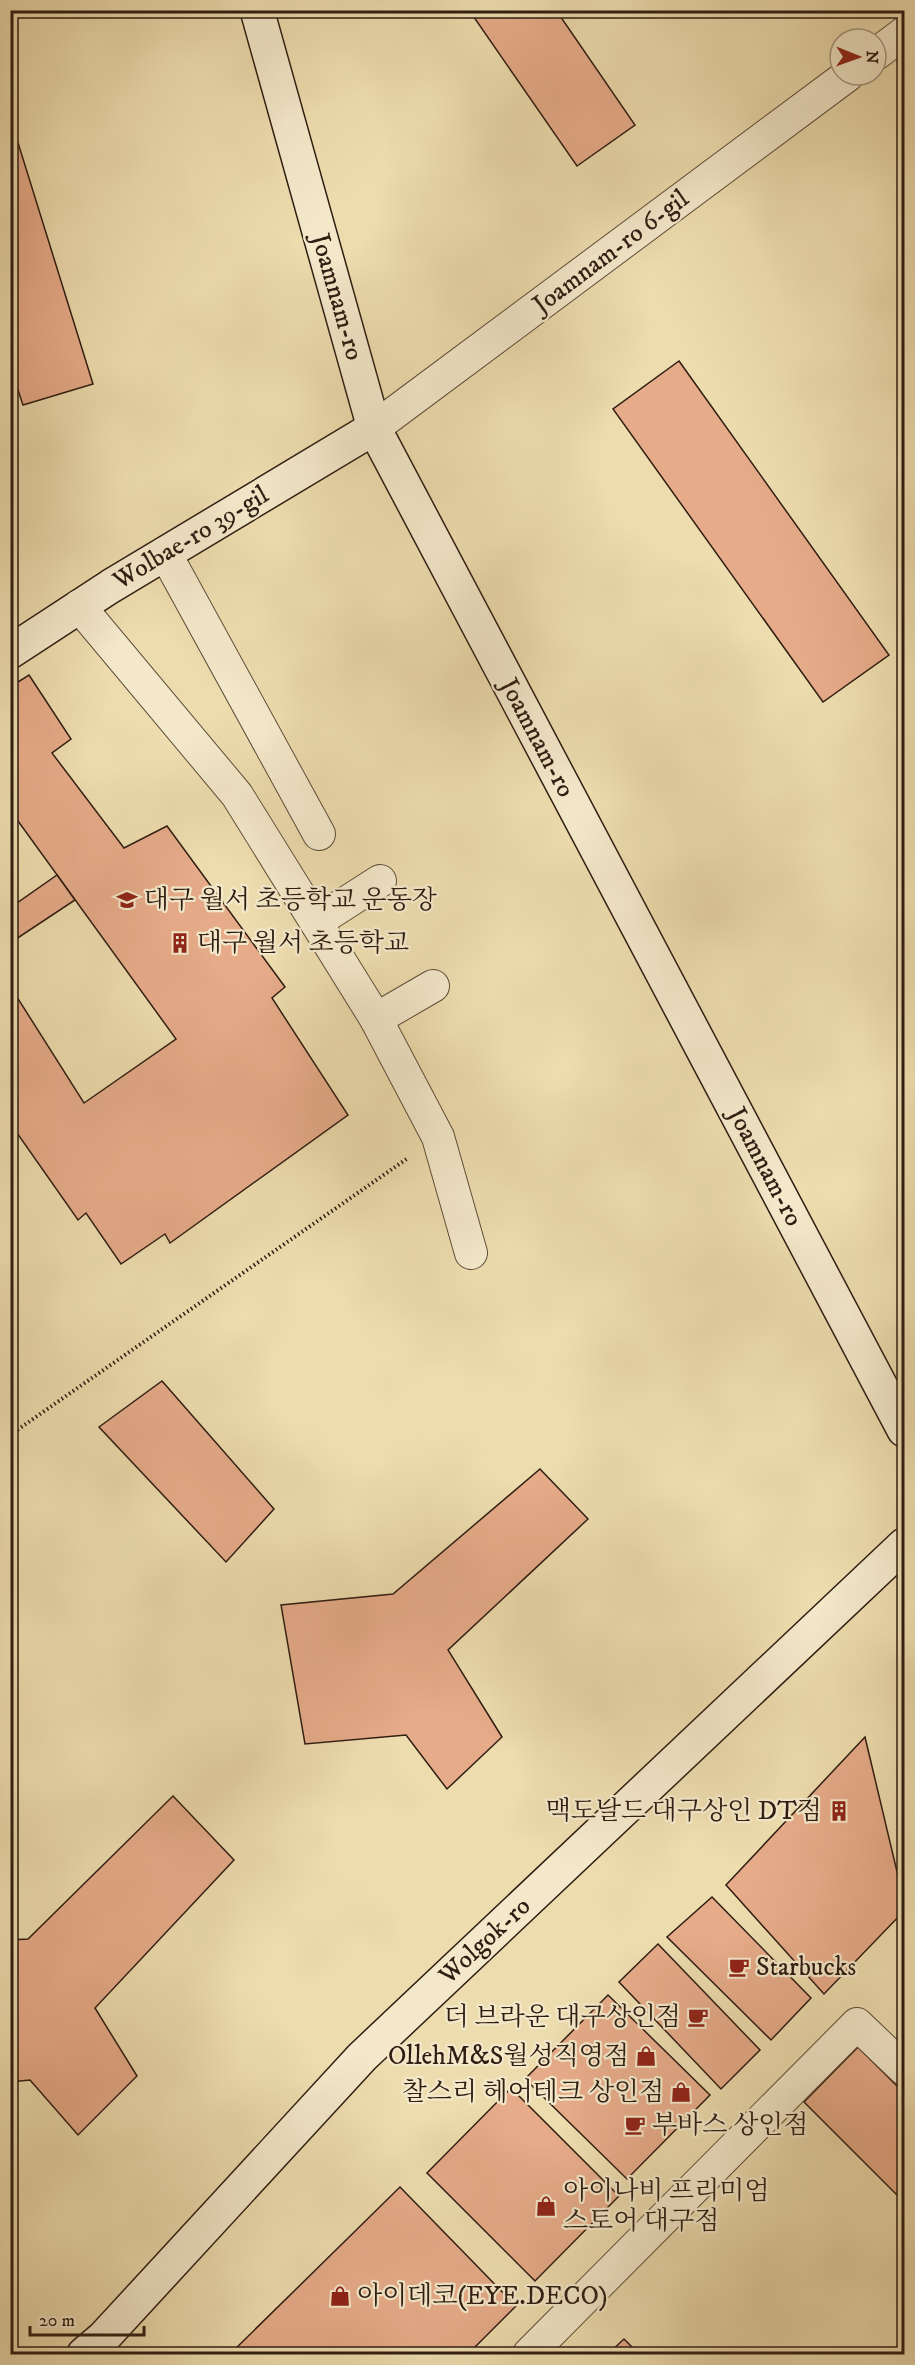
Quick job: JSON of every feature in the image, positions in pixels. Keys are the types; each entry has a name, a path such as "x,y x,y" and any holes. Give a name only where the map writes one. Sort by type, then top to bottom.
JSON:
{"main road":[{"name":"Joamnam-ro","path":"257,10 374,428 904,1430"},
{"name":"Wolbae-ro 39-gil","path":"10,652 79,606 374,428"},
{"name":"Wolgok-ro","path":"84,2355 104,2337 362,2057 904,1545"}],"street":[{"path":"888,45 904,33"},
{"name":"Joamnam-ro 6-gil","path":"374,428 832,87"},
{"path":"165,554 319,834"},
{"path":"79,606 237,795 376,1019 438,1137 471,1253"},
{"path":"316,922 380,881"},
{"path":"376,1019 433,986"},
{"path":"529,2355 857,2024 904,2069"}],"path":[{"path":"10,1435 438,1137"}],"building":[{"path":"469,10 556,10 635,125 577,166"},
{"path":"10,117 93,384 23,405 10,366"},
{"path":"679,361 889,655 823,702 613,409"},
{"name":"대구 월서 초등학교","path":"29,675 71,739 52,753 124,848 167,826 285,987 272,998 348,1115 170,1243 165,1234 121,1264 86,1213 78,1220 10,1123 10,986 84,1103 176,1039 10,810 10,687"},
{"path":"57,875 75,900 10,943 10,908"},
{"path":"162,1381 274,1509 226,1562 99,1427"},
{"path":"540,1469 588,1519 448,1650 502,1737 447,1789 406,1735 305,1744 281,1605 393,1594"},
{"name":"맥도날드 대구상인 DT점","path":"865,1737 904,1901 904,1911 824,1994 726,1885"},
{"path":"173,1796 234,1860 95,2008 137,2076 78,2135 30,2080 10,2082 10,1940 28,1939"},
{"name":"Starbucks","path":"712,1897 811,1998 771,2040 667,1937"},
{"path":"658,1944 760,2050 721,2089 619,1982"},
{"path":"608,1995 710,2095 627,2179 525,2079"},
{"path":"858,2047 904,2093 904,2202 804,2102"},
{"path":"511,2088 619,2196 535,2281 427,2173"},
{"path":"400,2187 516,2306 468,2354 230,2354"},
{"path":"624,2339 639,2354 608,2354"}],"place":[{"name":"대구 월서 초등학교 운동장","path":"127,900"},
{"name":"대구 월서 초등학교","path":"180,943"},
{"name":"맥도날드 대구상인 DT점","path":"839,1811"},
{"name":"Starbucks","path":"739,1967"},
{"name":"더 브라운 대구상인점","path":"698,2017"},
{"name":"OllehM&S월성직영점","path":"646,2056"},
{"name":"찰스리 헤어테크 상인점","path":"681,2092"},
{"name":"부바스 상인점","path":"635,2125"},
{"name":"아이나비 프리미엄 스토어 대구점","path":"546,2206"},
{"name":"아이데코(EYE.DECO)","path":"340,2296"}]}
